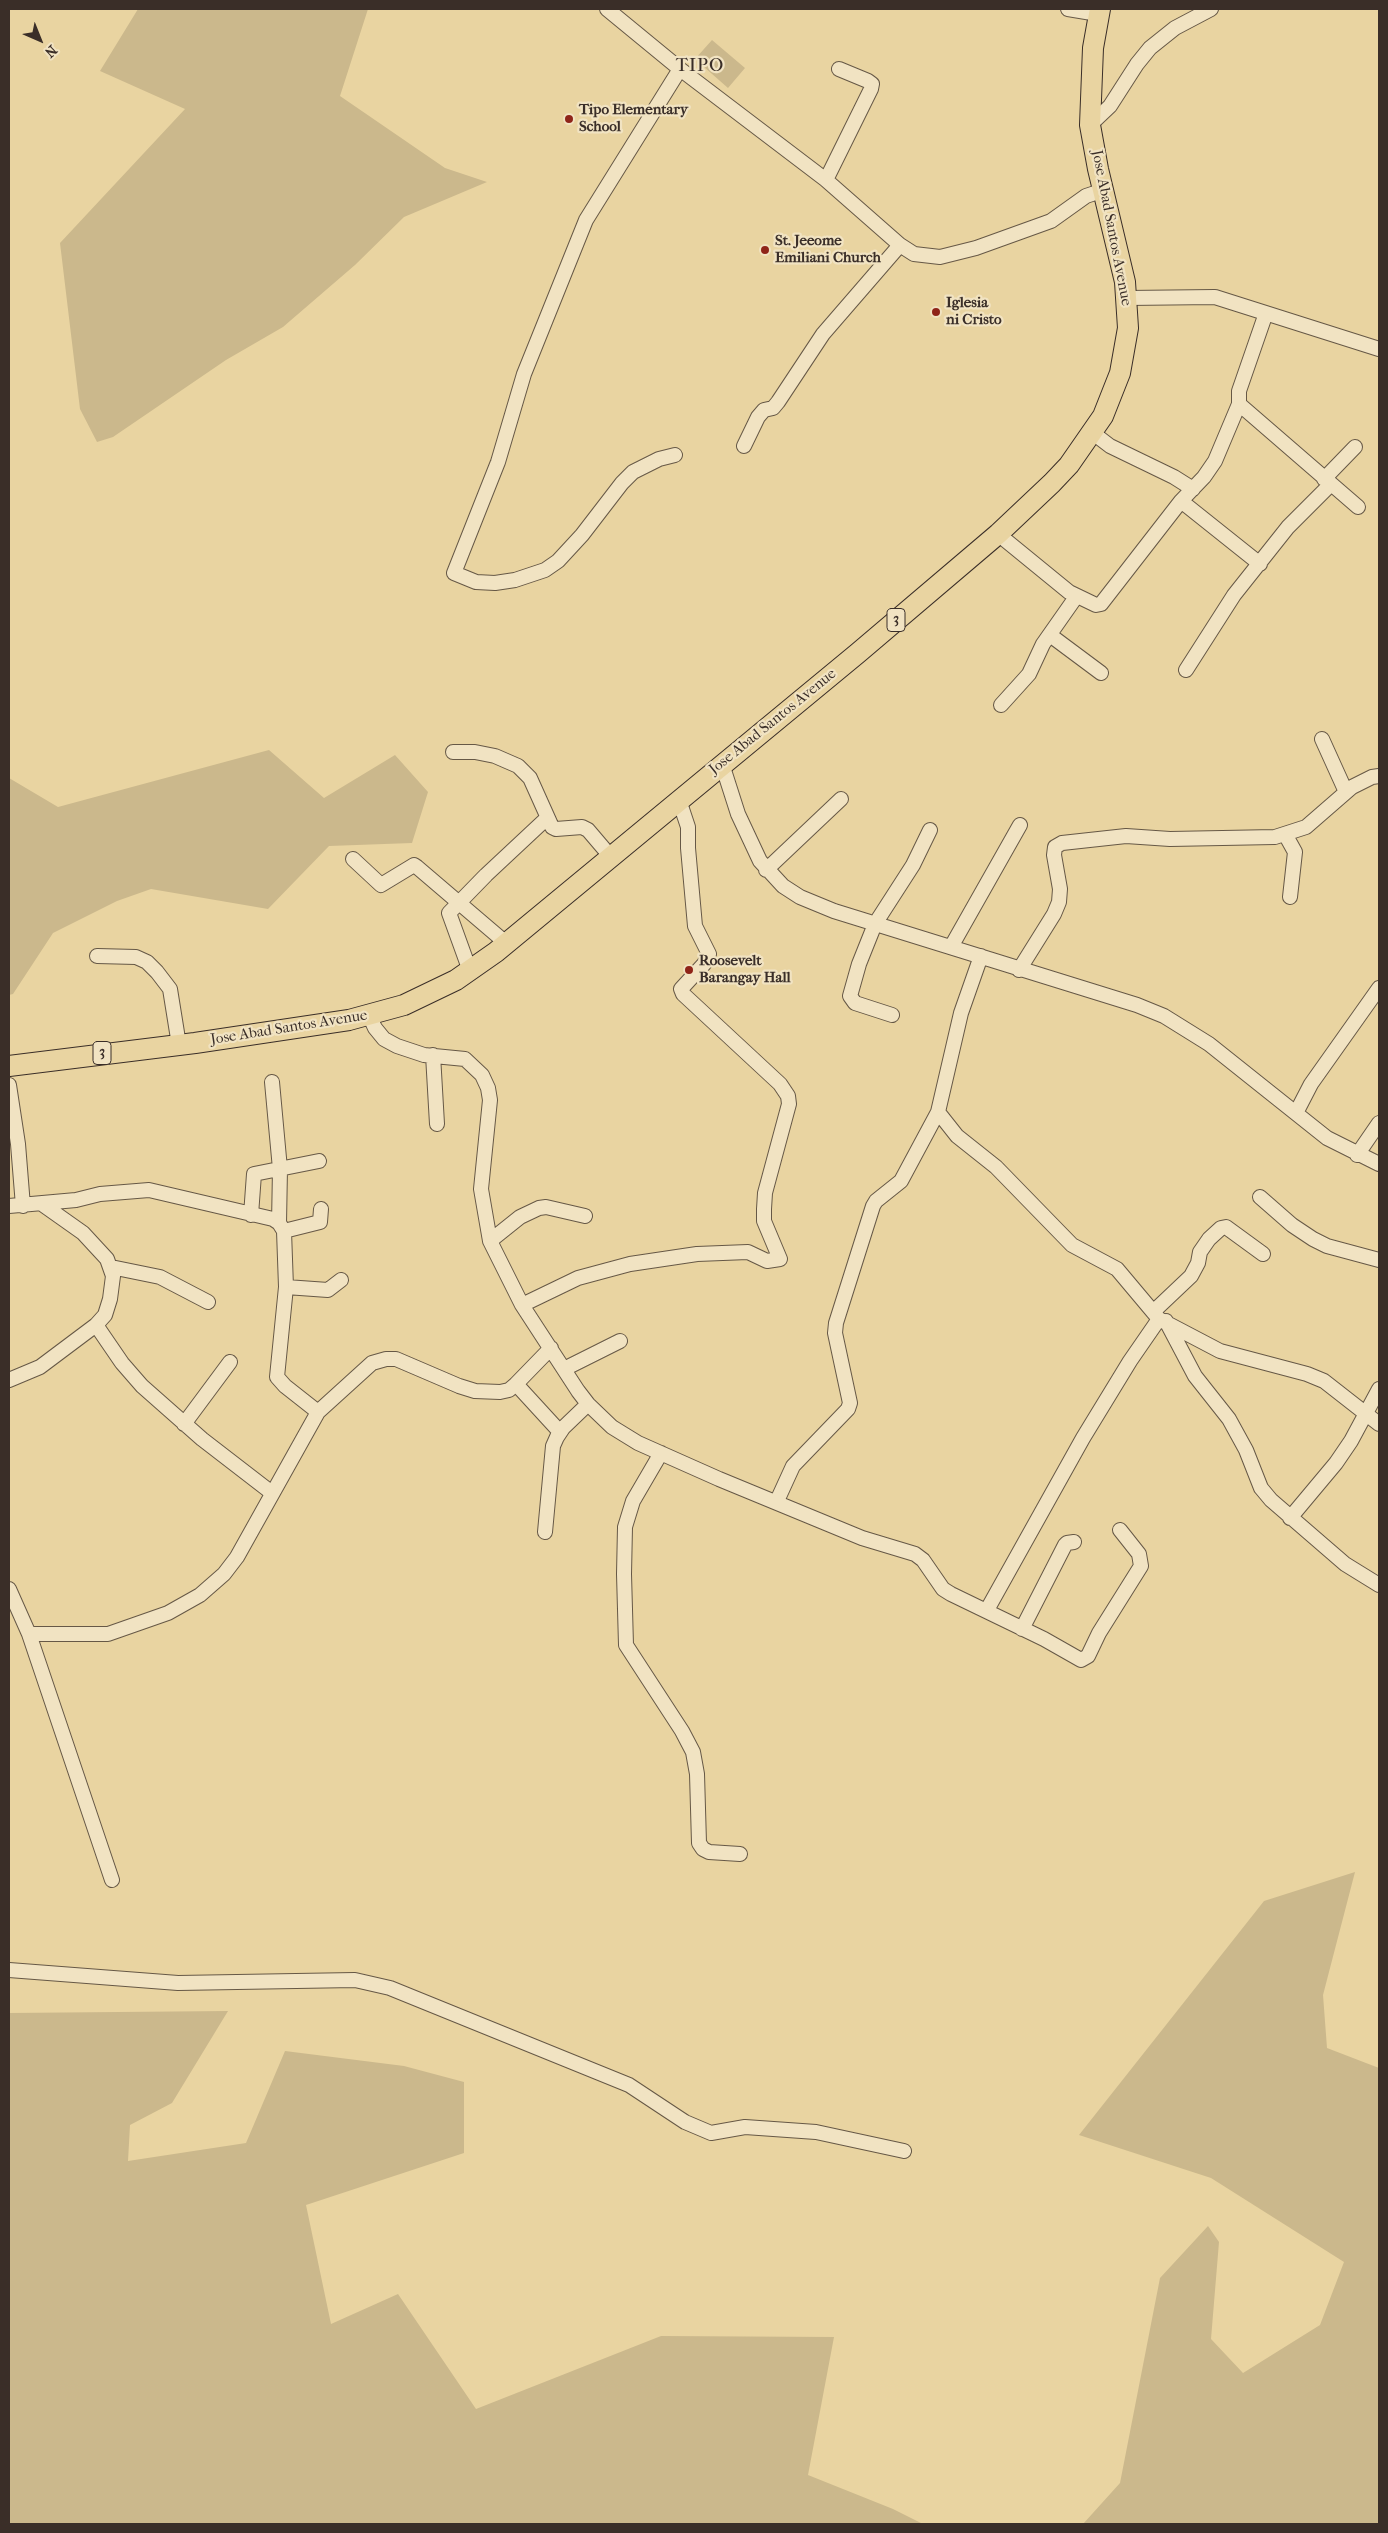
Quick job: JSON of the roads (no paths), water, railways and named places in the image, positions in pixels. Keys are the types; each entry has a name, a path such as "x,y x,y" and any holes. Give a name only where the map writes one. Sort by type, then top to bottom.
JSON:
{"highway":[{"name":"Jose Abad Santos Avenue","path":"9,1066 326,1025 369,1016 420,998 470,971 998,534 1056,479 1093,433 1103,416 1120,372 1128,328 1127,298 1090,124 1093,48 1099,11"}],"street":[{"path":"607,9 680,68 826,180 900,245 914,254 930,258 955,254 1036,228 1051,221 1086,196 1104,190"},
{"path":"1068,9 1099,11"},
{"path":"1090,124 1110,106 1137,64 1150,48 1175,28 1211,9"},
{"path":"675,455 659,459 633,472 622,482 582,535 558,561 545,570 515,580 496,582 476,582 454,573 501,453 524,374 586,220 680,68"},
{"path":"826,180 872,84 839,69"},
{"path":"744,446 758,417 764,410 773,408 778,402 823,334 900,245"},
{"path":"1127,298 1216,297 1379,349"},
{"path":"998,534 1076,597 1101,604 1180,501 1193,489 1215,462 1239,404 1239,391 1266,313"},
{"path":"1239,404 1358,508"},
{"path":"1093,433 1110,446 1174,477 1193,489"},
{"path":"1186,670 1219,616 1288,527 1355,447"},
{"path":"1180,501 1260,564"},
{"path":"1001,705 1029,674 1050,635 1076,597"},
{"path":"1050,635 1101,673"},
{"path":"1322,739 1346,792"},
{"path":"453,752 475,752 495,756 518,766 530,778 547,818 556,829 582,828 588,830 610,857"},
{"path":"722,764 748,840 766,870 782,886 800,897 875,924 1136,1005 1164,1016 1189,1029 1210,1044 1328,1138 1357,1155 1379,1164"},
{"path":"1019,970 1059,902 1060,889 1054,855 1055,847 1062,843 1126,836 1207,839 1285,834 1306,827 1360,782 1379,776"},
{"path":"766,870 841,799"},
{"path":"522,1305 578,1278 630,1264 697,1254 748,1252 767,1261 780,1259 766,1226 764,1209 765,1193 789,1104 788,1096 780,1084 683,994 681,989 704,964 709,954 695,926 688,827 678,800"},
{"path":"470,971 450,921 450,913 486,875 547,818"},
{"path":"951,947 1020,825"},
{"path":"892,1015 855,1003 850,996 859,964 875,924 913,865 930,830"},
{"path":"1285,834 1295,852 1290,897"},
{"path":"353,859 381,885 414,865 460,902 506,943"},
{"path":"97,956 136,957 147,962 157,972 170,989 179,1045"},
{"path":"777,1501 793,1466 848,1409 850,1403 835,1334 836,1323 873,1206 876,1200 901,1181 938,1112 961,1013 981,956"},
{"path":"1296,1113 1311,1084 1379,988"},
{"path":"369,1016 375,1028 384,1039 412,1052 465,1059 482,1075 488,1088 490,1100 481,1188 490,1241 522,1305 588,1404 612,1427 661,1453 862,1538 915,1554 923,1560 943,1589 1081,1660 1085,1659 1141,1566 1139,1554 1120,1530"},
{"path":"433,1056 438,1124"},
{"path":"272,1082 280,1169 281,1227 286,1287 277,1377 285,1386 318,1412"},
{"path":"9,1084 18,1144 16,1206 76,1200 100,1194 149,1190 273,1219 281,1227"},
{"path":"938,1112 958,1136 996,1167 1072,1246 1117,1269 1160,1317 1195,1376 1229,1419 1239,1436 1262,1488 1290,1518 1345,1564 1379,1586"},
{"path":"1357,1155 1379,1123"},
{"path":"251,1215 254,1174 319,1161"},
{"path":"1260,1197 1292,1225 1312,1239 1327,1246 1379,1260"},
{"path":"9,1380 40,1367 96,1325 105,1315 110,1299 113,1276 111,1267 83,1233 42,1204"},
{"path":"490,1241 520,1217 539,1208 546,1207 585,1216"},
{"path":"281,1227 320,1222 321,1209"},
{"path":"986,1610 1083,1438 1130,1361 1191,1276 1198,1263 1200,1252 1209,1239 1221,1228 1226,1227 1263,1254"},
{"path":"111,1267 160,1278 208,1302"},
{"path":"286,1287 328,1290 341,1280"},
{"path":"1160,1317 1220,1350 1307,1374 1324,1381 1379,1424"},
{"path":"96,1325 134,1376 184,1424 272,1493"},
{"path":"564,1369 620,1341"},
{"path":"29,1634 108,1634 168,1613 200,1595 224,1574 237,1557 318,1412 363,1370 386,1359 403,1361 475,1391 500,1392 509,1390 516,1384 551,1348"},
{"path":"184,1424 230,1362"},
{"path":"516,1384 560,1432"},
{"path":"1290,1518 1336,1464 1379,1389"},
{"path":"545,1532 553,1446 560,1432 588,1404"},
{"path":"661,1453 633,1501 625,1527 626,1644 682,1731 693,1752 697,1774 698,1843 709,1852 740,1854"},
{"path":"1022,1628 1065,1545 1074,1542"},
{"path":"9,1589 14,1611 29,1634 112,1880"},
{"path":"9,1970 178,1983 355,1980 390,1988 629,2085 685,2122 711,2133 745,2127 816,2132 904,2151"}],"place":[{"name":"Tipo Elementary School","path":"569,119"},
{"name":"St. Jeeome Emiliani Church","path":"765,250"},
{"name":"Iglesia ni Cristo","path":"936,312"},
{"name":"Roosevelt Barangay Hall","path":"689,970"}],"district":[{"name":"TIPO","path":"700,67"}]}
